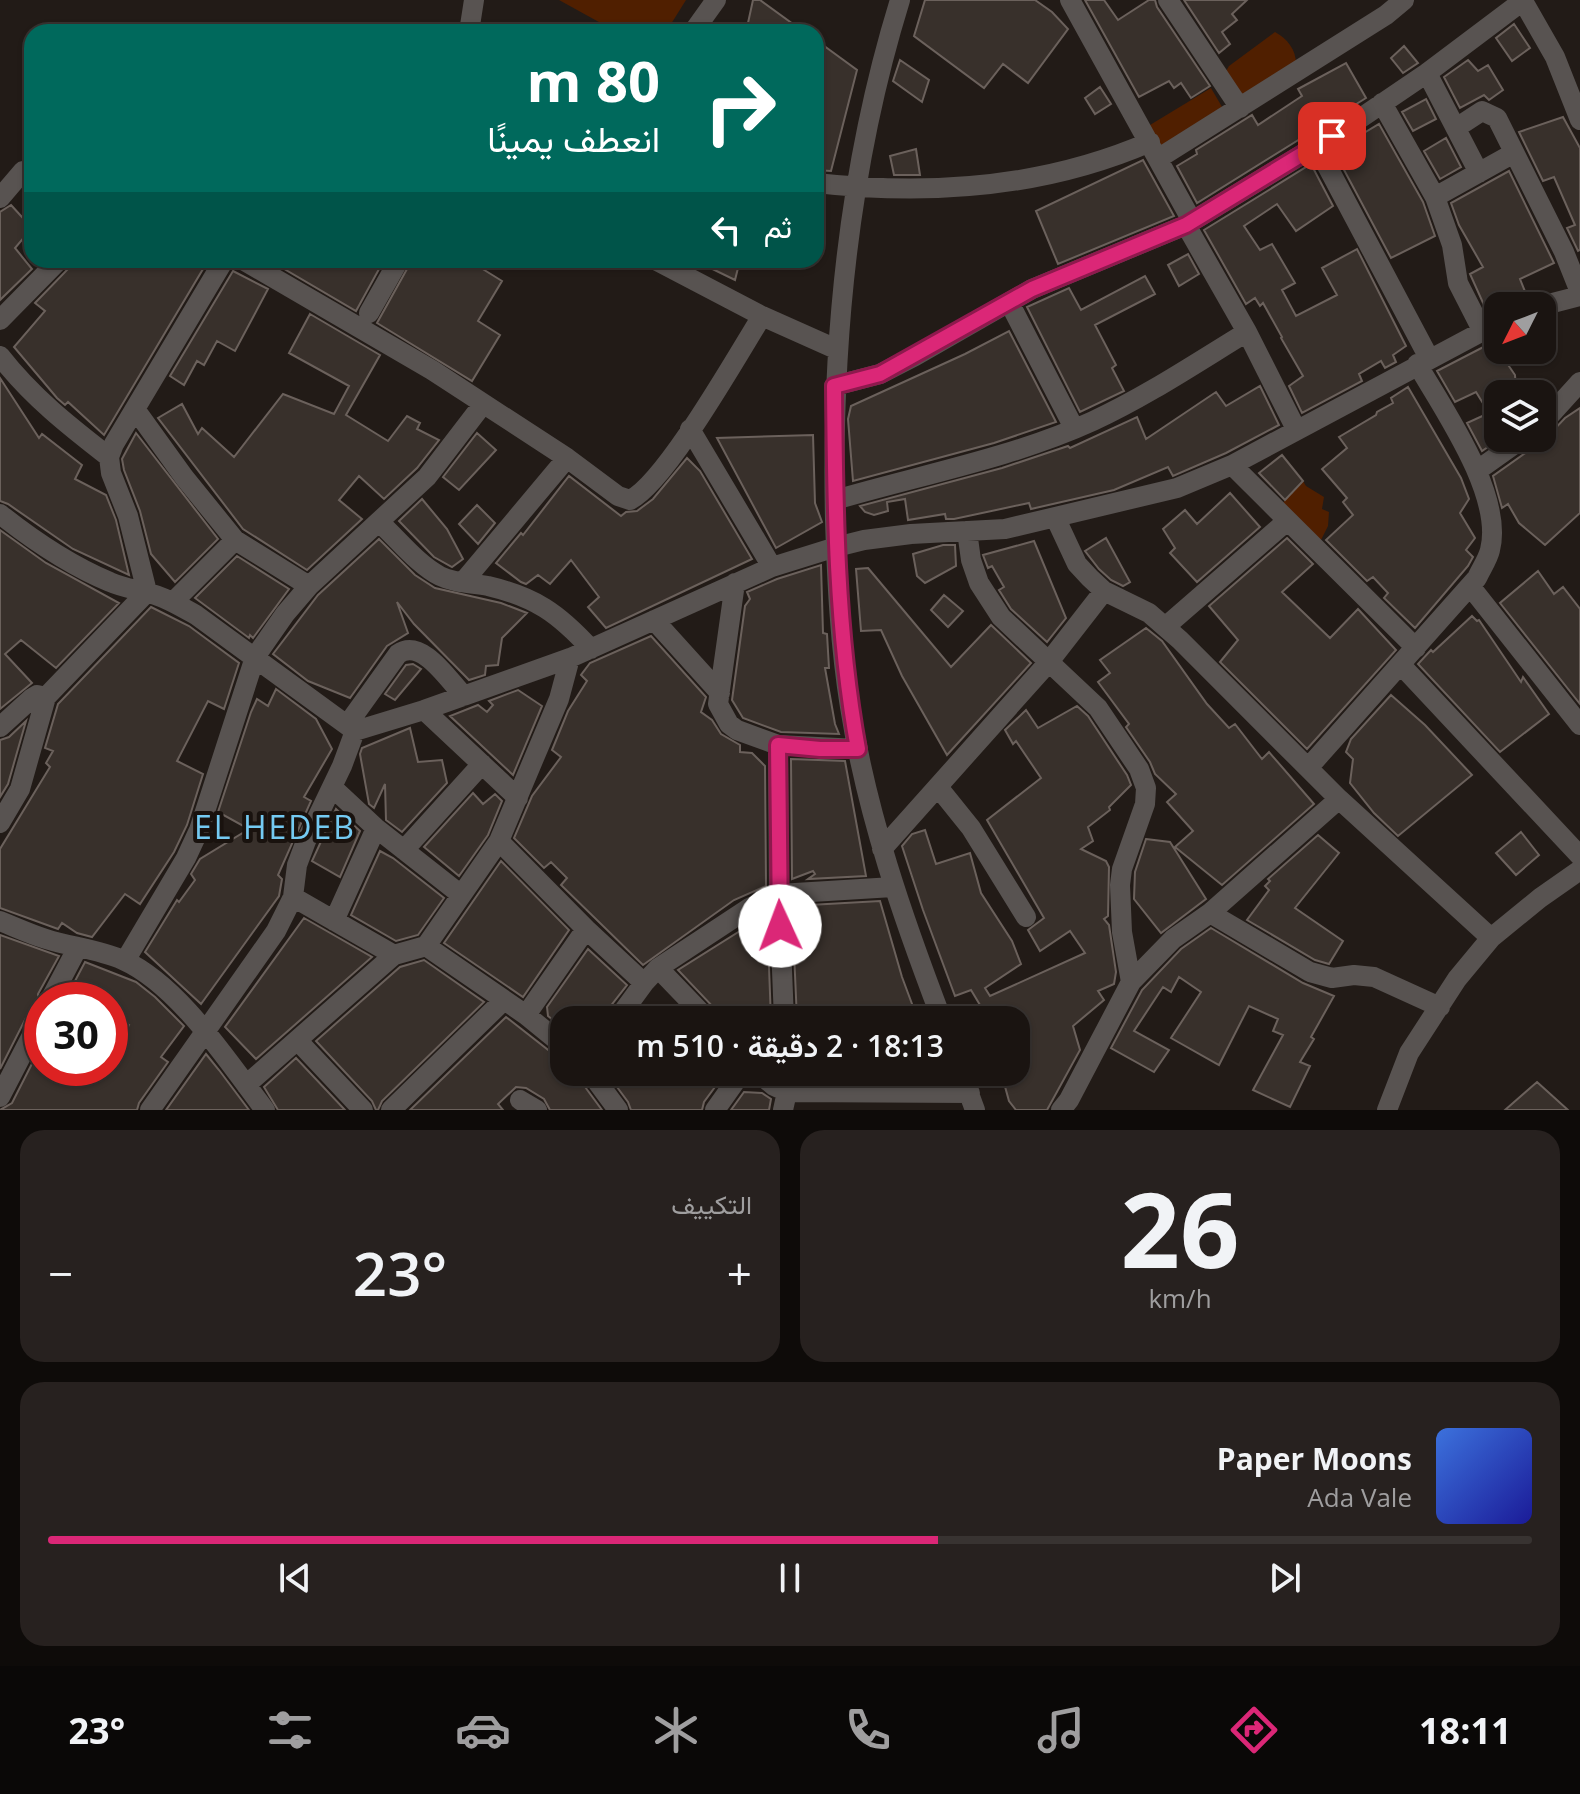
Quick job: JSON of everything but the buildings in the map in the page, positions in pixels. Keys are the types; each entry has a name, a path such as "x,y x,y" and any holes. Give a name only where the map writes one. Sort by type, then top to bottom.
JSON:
{"street":[{"path":"470,24 474,0"},
{"path":"699,24 716,0"},
{"path":"900,0 855,188 836,349 836,547 842,639 858,749 893,887 937,1006"},
{"path":"1070,0 1154,150 1296,429"},
{"path":"1168,0 1240,108"},
{"path":"824,184 855,188 984,187 1031,180 1120,155 1154,150 1240,108 1386,15 1404,0"},
{"path":"834,386 880,374 1046,283 1189,223 1427,73 1523,0 1555,57 1580,120"},
{"path":"1427,73 1479,173"},
{"path":"1382,103 1435,197 1452,245 1458,283 1484,318"},
{"path":"1456,128 1482,111 1497,118 1564,252 1580,294 1556,301"},
{"path":"1308,768 1477,578 1491,549 1490,516 1478,470 1316,145"},
{"path":"1435,197 1514,153"},
{"path":"0,166 24,170"},
{"path":"0,198 24,175"},
{"path":"0,320 51,268"},
{"path":"147,592 128,516 111,473 109,457 219,268"},
{"path":"257,268 432,370 567,458 618,496 630,500 648,486 690,429 762,316"},
{"path":"369,313 394,268"},
{"path":"670,268 762,316 836,349"},
{"path":"1009,302 1074,428"},
{"path":"351,728 424,710 570,658 772,567 836,547 911,534 1005,529 1177,488 1232,465 1484,329"},
{"path":"835,500 1008,451 1074,428 1139,398 1247,332"},
{"path":"0,356 24,387 57,418 109,457"},
{"path":"1556,409 1580,382"},
{"path":"125,961 186,858 199,830 255,657 309,586 427,477 483,404"},
{"path":"135,409 235,540 309,586"},
{"path":"690,429 772,567"},
{"path":"1478,470 1503,452"},
{"path":"463,582 567,458"},
{"path":"1232,465 1416,648"},
{"path":"0,514 33,540 78,567 112,584 173,602 196,615 351,728"},
{"path":"1056,519 1077,564 1104,591 1149,613 1165,627 1339,799 1491,938"},
{"path":"1165,627 1287,521"},
{"path":"379,522 436,574 525,596 547,607 591,649"},
{"path":"967,531 971,560 979,583 1001,617 1098,708 1139,769 1146,788 1145,804 1122,869 1120,885 1122,932 1131,982"},
{"path":"173,602 235,540"},
{"path":"735,583 718,704 729,724 778,745 858,749"},
{"path":"1470,586 1580,725"},
{"path":"882,849 1048,663 1104,591"},
{"path":"0,823 20,789 46,697 147,592"},
{"path":"654,620 720,693"},
{"path":"150,1110 252,968 293,897 297,865 332,787 351,728 398,654 405,649 414,649 427,657 464,696"},
{"path":"246,1085 394,955 426,946 499,841 559,699 570,658"},
{"path":"1401,665 1580,856"},
{"path":"535,671 559,699"},
{"path":"0,727 32,698 37,695 46,697"},
{"path":"424,710 518,798"},
{"path":"778,745 783,1006"},
{"path":"404,850 482,764"},
{"path":"332,787 376,828 460,894"},
{"path":"938,787 971,828 1026,917"},
{"path":"1061,1110 1131,982 1173,939 1210,913 1339,799"},
{"path":"334,921 376,828"},
{"path":"499,841 586,929 690,1006"},
{"path":"1387,1110 1409,1053 1457,979 1491,938 1580,870"},
{"path":"628,1006 651,975 723,923 779,894 893,887"},
{"path":"293,897 394,955"},
{"path":"1210,913 1310,972 1332,978 1354,975 1374,977 1440,1007"},
{"path":"0,921 46,939 102,952 125,961 168,990 265,1110"},
{"path":"526,1015 586,929"},
{"path":"426,946 550,1035"},
{"path":"60,982 78,947"},
{"path":"391,1110 504,1000"},
{"path":"298,1041 363,1110"},
{"path":"0,1097 24,1051"},
{"path":"600,1086 618,1110"},
{"path":"715,1110 732,1086"},
{"path":"785,1091 972,1102"}],"shaded area":[{"path":"559,0 686,0 671,24 602,24"},
{"path":"1275,32 1291,46 1296,66 1238,100 1222,78 1229,66"},
{"path":"1211,88 1225,112 1159,151 1145,128"},
{"path":"1303,481 1324,497 1322,509 1329,512 1328,526 1321,540 1279,507"}],"district":[{"name":"EL HEDEB","path":"275,828"}],"route":[{"path":"780,926 778,745 858,749 841,625 835,523 834,386 880,374 1032,289 1186,225 1332,136"}]}
